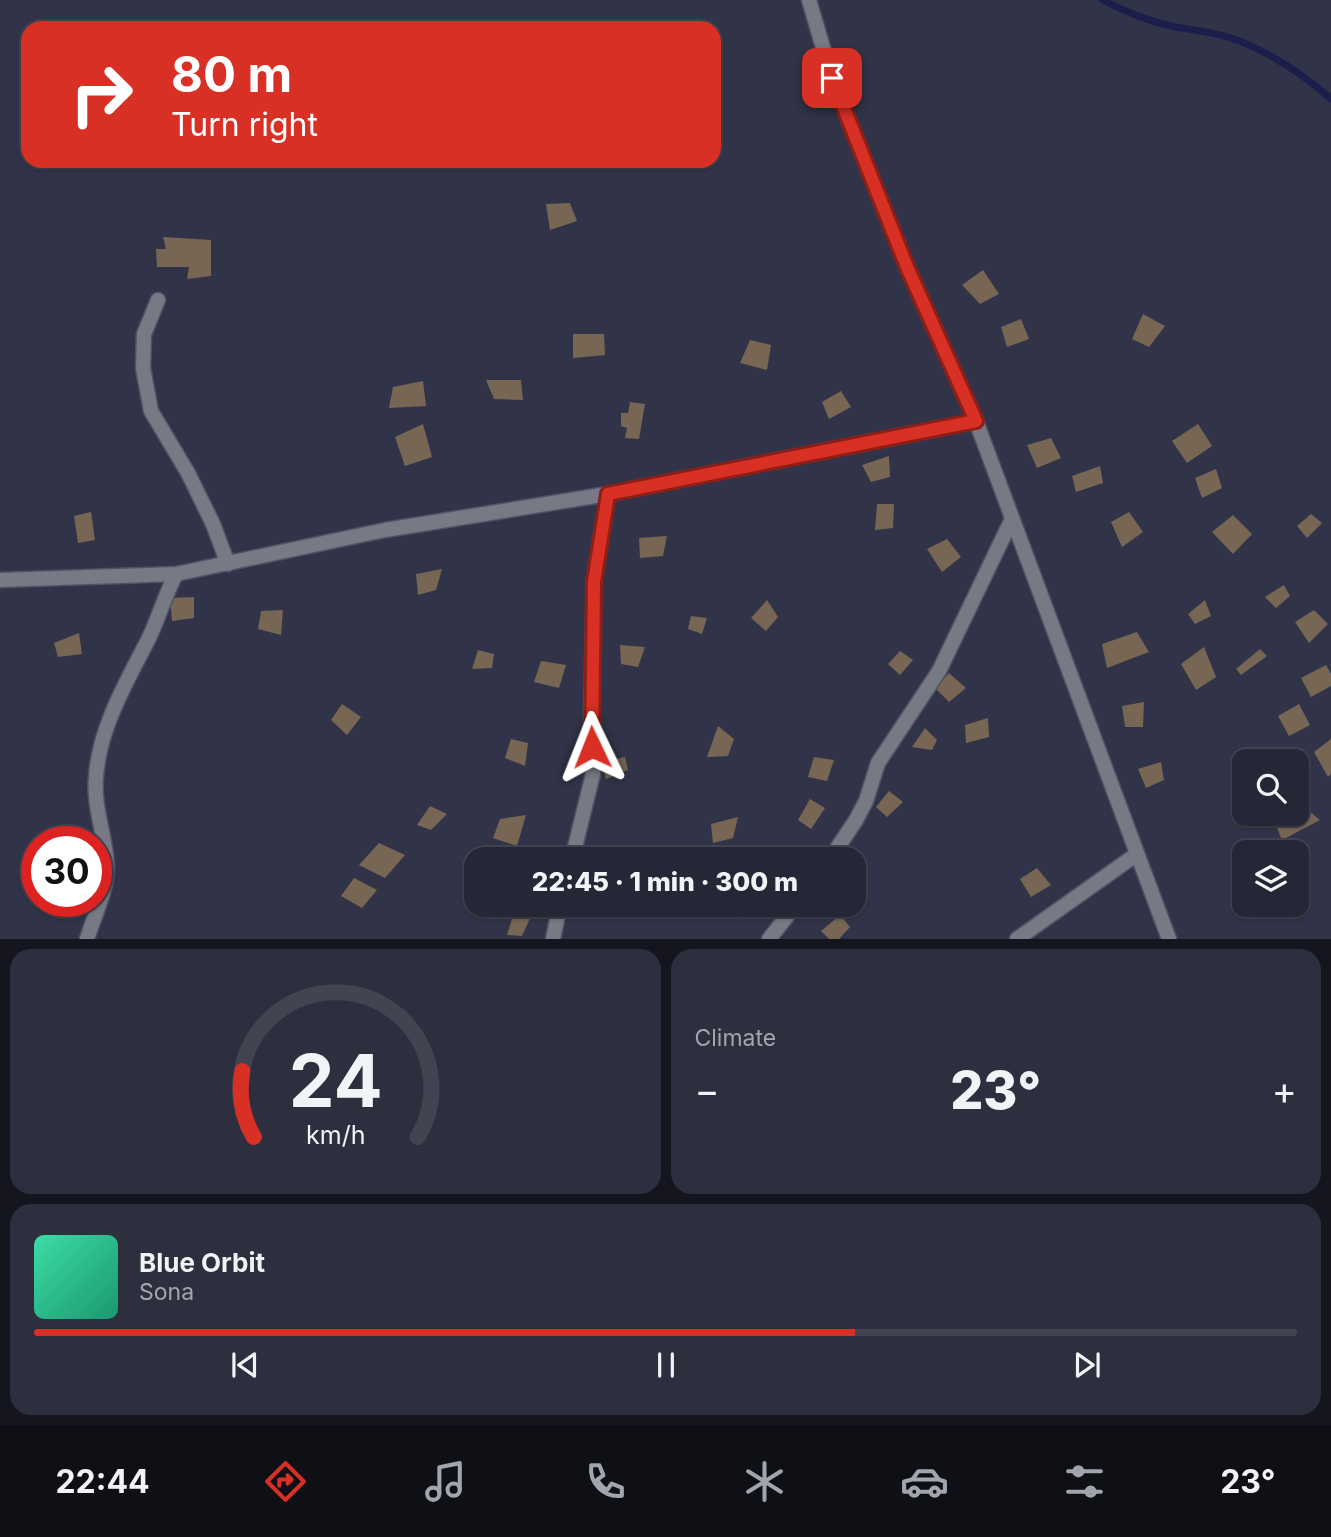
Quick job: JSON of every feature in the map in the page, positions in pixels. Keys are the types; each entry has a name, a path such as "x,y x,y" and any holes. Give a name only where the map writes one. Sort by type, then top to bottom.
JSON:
{"street":[{"path":"809,0 832,78 891,227 976,421 1169,939"},
{"path":"158,300 145,334 143,357 145,388 151,411 194,484 228,564"},
{"path":"0,580 176,574 385,530 608,494 976,421"},
{"path":"575,847 593,774 590,720 594,582 608,494"},
{"path":"839,847 866,801 878,763 939,671 1012,519"},
{"path":"86,939 104,888 107,869 104,840 95,802 96,774 103,741 117,703 176,574"},
{"path":"1017,939 1137,854"},
{"path":"553,939 558,917"},
{"path":"769,939 786,917"}],"building":[{"path":"570,203 577,221 550,230 546,204"},
{"path":"163,237 211,240 211,276 187,279 189,267 157,267 156,249 166,249"},
{"path":"983,270 999,294 980,304 962,285"},
{"path":"1143,314 1165,326 1149,347 1132,339"},
{"path":"1021,319 1029,339 1007,347 1001,327"},
{"path":"573,334 604,334 605,355 573,358"},
{"path":"750,340 771,345 767,370 740,363"},
{"path":"486,380 521,380 523,400 494,399"},
{"path":"423,381 426,406 389,408 393,387"},
{"path":"841,391 851,407 829,419 822,402"},
{"path":"630,402 645,404 639,439 625,438 627,428 621,426 621,413 628,413"},
{"path":"423,424 432,457 405,466 395,437"},
{"path":"1198,424 1212,446 1187,463 1172,441"},
{"path":"1051,438 1061,458 1037,468 1027,445"},
{"path":"889,456 890,477 871,482 862,465"},
{"path":"1100,466 1103,483 1076,492 1072,476"},
{"path":"1216,469 1222,488 1202,498 1195,478"},
{"path":"877,504 894,504 893,528 875,530"},
{"path":"91,512 95,540 78,543 74,516"},
{"path":"1129,512 1143,532 1122,547 1111,522"},
{"path":"1311,514 1322,523 1307,538 1297,526"},
{"path":"1233,515 1252,534 1233,554 1212,532"},
{"path":"667,536 663,556 640,558 639,538"},
{"path":"947,539 961,557 942,572 927,549"},
{"path":"442,569 436,590 418,595 416,574"},
{"path":"1284,585 1290,596 1276,608 1265,597"},
{"path":"194,597 194,618 172,621 170,598"},
{"path":"767,600 778,617 766,631 751,618"},
{"path":"1205,600 1211,616 1195,624 1188,614"},
{"path":"283,610 281,635 258,629 261,611"},
{"path":"1314,610 1328,624 1309,643 1295,622"},
{"path":"691,616 707,618 702,634 688,629"},
{"path":"1137,632 1149,652 1107,668 1102,644"},
{"path":"79,633 82,654 58,657 54,643"},
{"path":"620,645 645,647 638,667 621,664"},
{"path":"1204,647 1216,677 1196,690 1181,664"},
{"path":"1260,649 1267,656 1241,675 1236,669"},
{"path":"478,650 494,654 492,668 472,669"},
{"path":"900,651 913,660 900,675 888,664"},
{"path":"541,661 566,665 559,688 534,682"},
{"path":"1326,665 1331,674 1331,686 1311,697 1301,678"},
{"path":"949,673 966,688 949,702 935,688"},
{"path":"1144,702 1143,727 1125,727 1122,706"},
{"path":"342,704 361,717 347,735 331,720"},
{"path":"1299,704 1310,725 1289,736 1278,716"},
{"path":"988,718 989,737 966,743 965,725"},
{"path":"718,726 734,739 728,756 707,757"},
{"path":"925,728 937,740 932,750 912,747"},
{"path":"511,739 528,743 525,766 505,758"},
{"path":"1331,739 1331,774 1328,777 1314,752"},
{"path":"625,757 628,770 606,779 601,762"},
{"path":"814,757 834,760 827,781 808,777"},
{"path":"1161,762 1164,780 1146,788 1138,769"},
{"path":"889,791 903,802 887,817 876,807"},
{"path":"810,799 825,808 811,829 798,820"},
{"path":"430,806 447,814 431,830 417,825"},
{"path":"1309,811 1320,820 1309,826"},
{"path":"526,815 517,846 493,838 500,819"},
{"path":"738,817 733,838 713,843 711,824"},
{"path":"1276,826 1309,826 1282,840"},
{"path":"379,843 405,855 385,878 359,865"},
{"path":"1037,868 1051,885 1031,897 1020,879"},
{"path":"354,878 377,890 362,908 341,896"},
{"path":"513,917 531,917 522,936 507,935"},
{"path":"838,917 842,917 850,927 839,939 829,939 821,931"}],"waterway":[{"path":"1103,0 1160,23 1216,34 1245,43 1284,64 1331,99"}],"route":[{"path":"592,747 590,720 594,582 608,494 976,421 907,267 832,78"}]}
